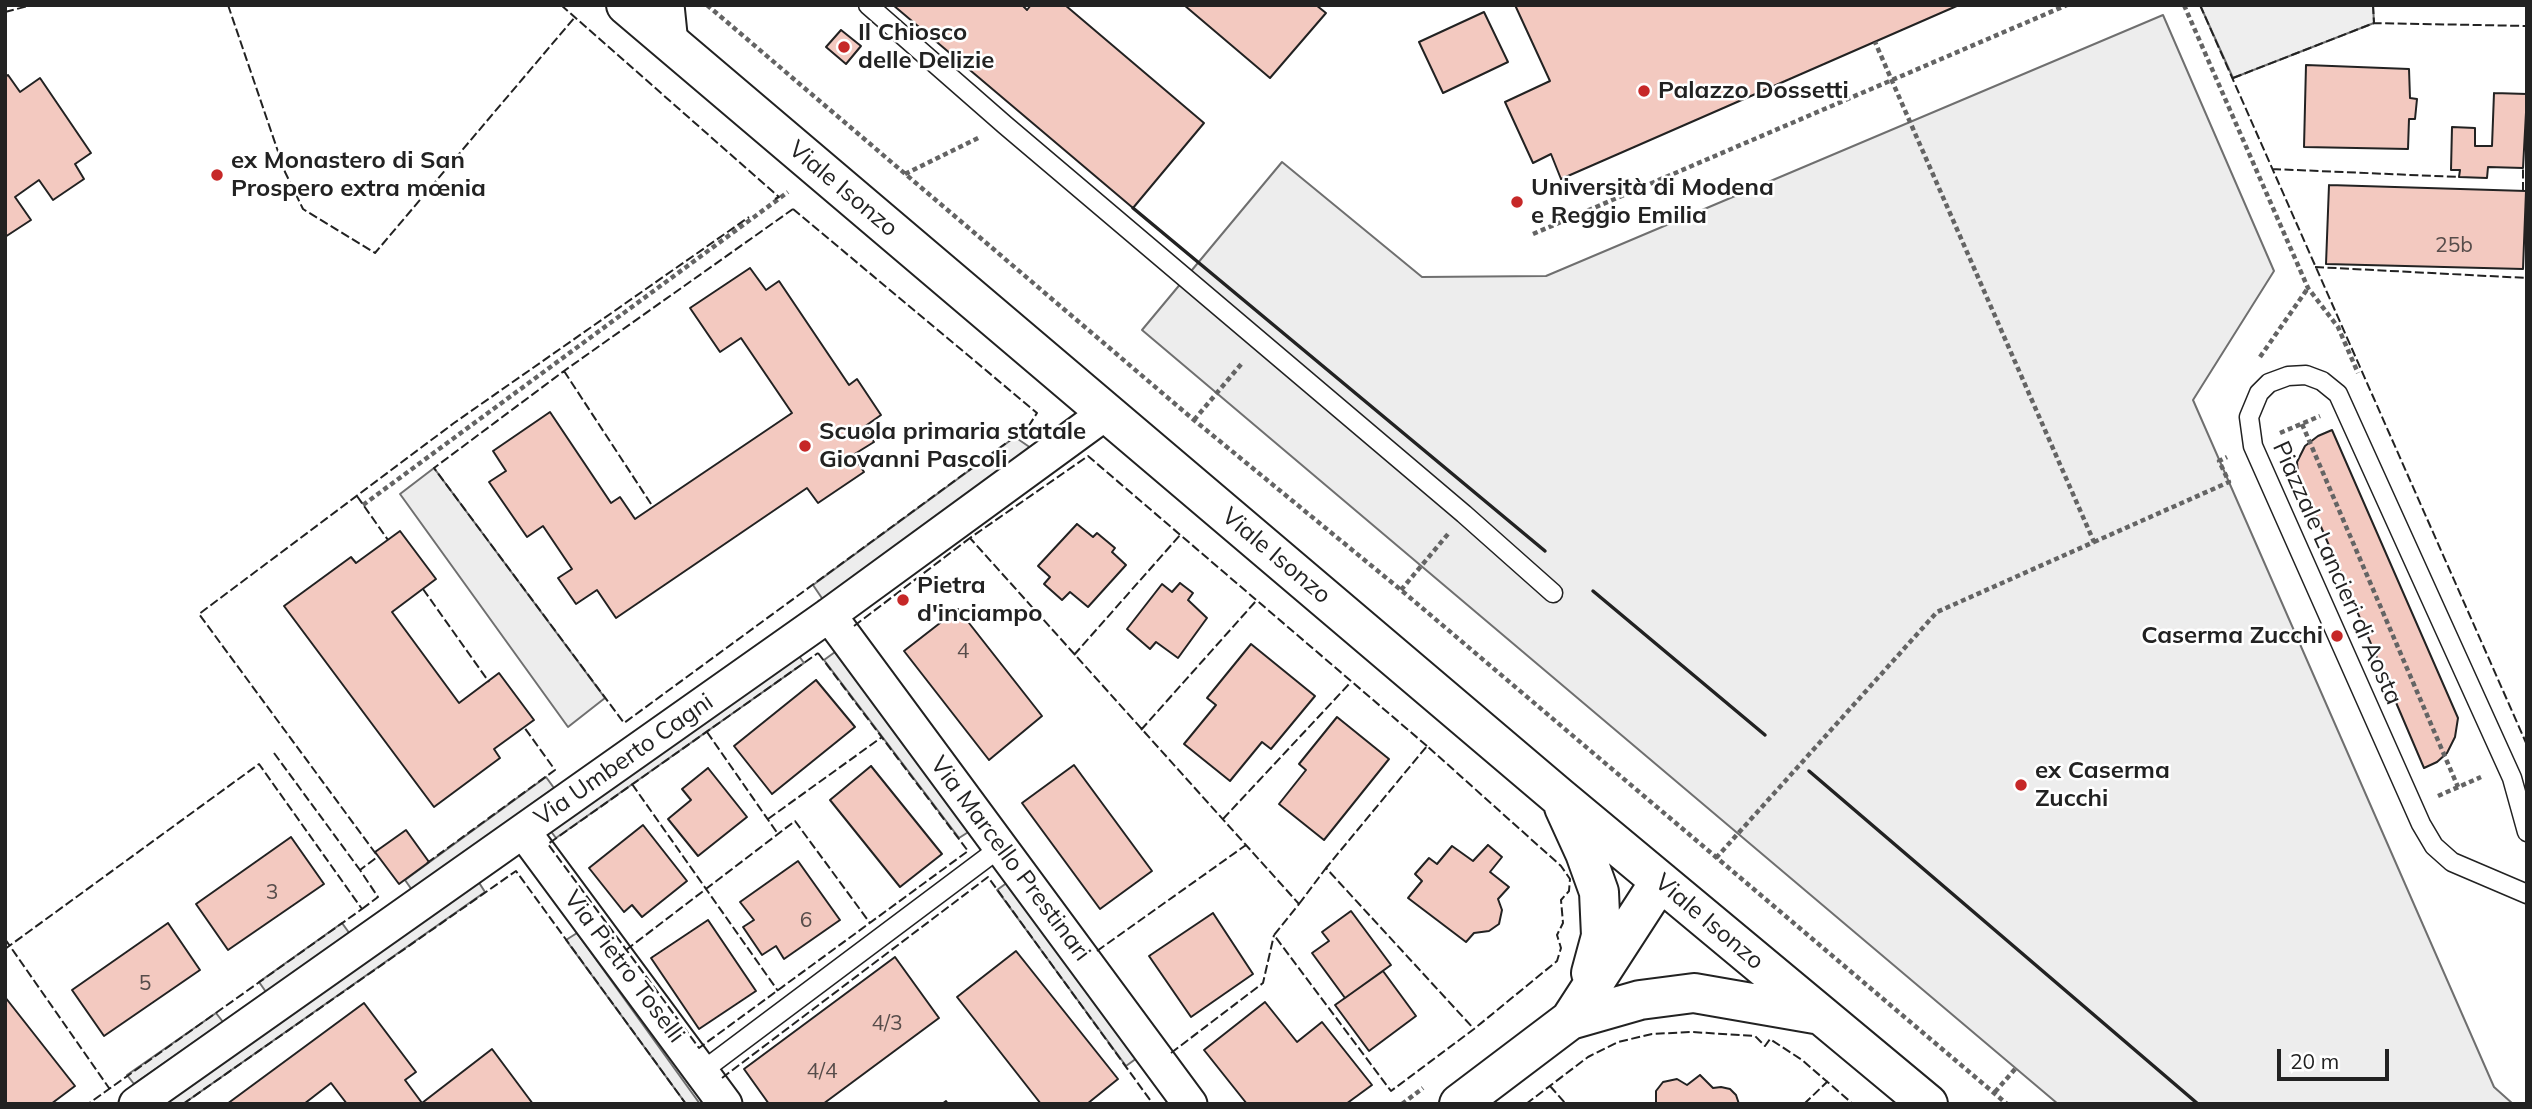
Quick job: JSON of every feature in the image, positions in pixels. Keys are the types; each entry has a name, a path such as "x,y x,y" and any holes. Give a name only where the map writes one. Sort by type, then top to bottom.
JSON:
{"main road":[{"name":"Viale Isonzo","path":"626,5 1559,797 1928,1104"},
{"path":"1559,797 1585,853 1599,892 1601,936 1592,971 1570,1020"},
{"path":"1459,1104 1570,1020 1660,881"},
{"path":"1570,1020 1640,1000 1695,993 1819,1014"}],"street":[{"path":"667,5 671,44"},
{"name":"Via Umberto Cagni","path":"136,1104 829,615 1107,412"},
{"name":"Via Marcello Prestinari","path":"829,615 1190,1104"},
{"name":"Via Pietro Toselli","path":"523,831 725,1104"}],"lane":[{"path":"868,5 1553,593"},
{"name":"Piazzale Lancieri di Aosta","path":"2527,832 2506,766 2338,394 2322,381 2301,374 2278,378 2259,393 2252,406 2249,426 2253,446 2413,808 2434,846 2452,862 2527,894"},
{"path":"701,1072 1001,847"}],"path":[{"path":"707,5 1194,420 1401,590 2007,1104"},
{"path":"1533,234 2067,5"},
{"path":"1716,858 1937,612 2229,482 2219,461 2368,395 2338,327 2308,288 2184,5"},
{"path":"1875,42 2094,542"},
{"path":"905,174 1005,125"},
{"path":"363,505 770,204 821,171"},
{"path":"1194,420 1260,342"},
{"path":"2302,424 2458,787"},
{"path":"1401,590 1464,514"},
{"path":"2413,808 2506,766"},
{"path":"1995,1092 2016,1068"}],"shaded area":[{"path":"2200,5 2373,5 2374,23 2233,78"},
{"name":"ex Caserma Zucchi","path":"2163,15 2274,271 2193,400 2494,1087 2513,1104 2058,1104 1142,330 1282,162 1422,277 1546,276"},
{"path":"1015,437 1041,455 832,613 813,585"},
{"path":"434,468 605,698 568,727 400,494"},
{"path":"794,649 804,663 556,838 546,825"},
{"path":"835,652 970,831 959,838 824,660"},
{"path":"546,777 554,788 412,890 405,880"},
{"path":"478,881 485,892 183,1104 160,1104"},
{"path":"1008,882 1137,1058 1126,1066 997,890"},
{"path":"342,923 350,934 266,992 259,982"},
{"path":"577,933 700,1104 686,1104 566,940"},
{"path":"216,1013 223,1022 134,1084 127,1075"}],"building":[{"path":"893,5 1022,5 1027,10 1031,5 1065,5 1204,123 1133,208"},
{"path":"1184,5 1316,5 1326,13 1270,78"},
{"name":"Palazzo Dossetti","path":"1515,5 1959,5 1561,179 1551,154 1533,163 1505,102 1550,81"},
{"path":"1484,12 1508,62 1443,93 1419,42"},
{"name":"Il Chiosco delle Delizie","path":"841,30 861,46 846,64 826,47"},
{"path":"2306,65 2409,69 2410,98 2417,99 2415,119 2409,119 2408,149 2304,147"},
{"path":"8,75 20,92 40,78 91,153 75,164 84,179 53,200 39,180 15,197 31,220 5,237 5,77"},
{"path":"2494,93 2527,94 2523,168 2488,167 2487,178 2459,177 2460,170 2451,170 2452,127 2475,128 2475,146 2492,146"},
{"path":"2329,185 2526,191 2523,269 2326,264"},
{"name":"Scuola primaria statale Giovanni Pascoli","path":"750,268 766,290 779,281 849,385 857,379 881,415 864,427 874,442 853,455 864,472 818,503 807,488 616,618 597,590 576,604 558,578 572,569 543,526 527,537 489,482 506,471 493,451 550,412 611,503 620,497 635,519 792,413 741,338 720,352 690,308"},
{"path":"2332,430 2458,718 2455,737 2447,753 2424,768 2298,473 2297,462 2305,446"},
{"path":"1077,524 1093,537 1097,533 1115,548 1112,552 1126,565 1088,607 1070,592 1062,600 1044,584 1050,577 1038,566"},
{"path":"400,531 436,579 392,612 459,703 499,673 534,720 494,749 500,758 434,807 284,606 351,557 356,563"},
{"path":"1180,583 1193,593 1188,600 1207,618 1178,658 1156,642 1150,649 1127,629 1162,584 1172,592"},
{"path":"958,609 1042,716 989,760 904,651"},
{"path":"1251,644 1315,696 1271,749 1262,742 1230,781 1184,744 1216,705 1207,698"},
{"path":"816,680 855,727 772,794 734,746"},
{"path":"1337,717 1389,759 1324,840 1279,804 1306,770 1299,764"},
{"path":"1074,765 1152,871 1100,909 1022,803"},
{"path":"871,766 942,854 900,887 830,800"},
{"path":"708,768 747,817 698,856 668,819 691,800 682,789"},
{"path":"643,825 687,881 642,917 632,905 624,912 589,868"},
{"path":"406,830 429,862 399,884 375,852"},
{"path":"291,837 324,884 228,950 196,904"},
{"path":"1488,845 1502,857 1490,872 1509,887 1498,899 1502,910 1499,924 1489,931 1474,933 1466,942 1408,898 1422,881 1415,874 1429,858 1437,864 1452,846 1473,861"},
{"path":"798,861 840,920 784,959 776,946 762,955 743,927 754,920 740,902"},
{"path":"1351,911 1391,965 1345,998 1312,953 1329,941 1322,932"},
{"path":"1213,913 1253,974 1191,1017 1149,956"},
{"path":"708,920 756,991 699,1029 651,958"},
{"path":"168,923 200,970 104,1036 72,990"},
{"path":"1016,951 1118,1079 1087,1104 1041,1104 957,997"},
{"path":"895,957 939,1018 823,1104 769,1104 744,1069"},
{"path":"1383,971 1416,1016 1369,1051 1335,1005"},
{"path":"5,997 75,1086 51,1104 5,1104"},
{"path":"1265,1002 1297,1042 1322,1022 1372,1085 1346,1104 1247,1104 1204,1050"},
{"path":"364,1003 416,1072 405,1080 422,1103 492,1049 533,1104 347,1104 331,1083 304,1104 227,1104"},
{"path":"1700,1075 1713,1088 1730,1089 1739,1104 1656,1104 1656,1091 1663,1082 1677,1079 1687,1085"}],"fence":[{"path":"5,12 32,5"},
{"path":"228,5 285,172 303,209 375,253 575,17"},
{"path":"561,5 779,197 775,199"},
{"path":"2200,5 2527,745"},
{"path":"2373,5 2374,23"},
{"path":"2233,78 2374,23 2527,26"},
{"path":"2526,94 2527,80"},
{"path":"2523,168 2523,191"},
{"path":"2272,169 2459,177"},
{"path":"793,209 1037,413 1028,427 624,723 434,468 564,371 793,209"},
{"path":"376,854 199,614 454,423 749,217"},
{"path":"2315,267 2527,278"},
{"path":"564,371 653,507"},
{"path":"1427,746 1088,456 970,538 1299,904 1274,935 1391,1091 1474,1029 1557,961 1561,948 1557,935 1563,923 1561,900 1569,891 1570,879 1561,866 1427,746 1326,868 1474,1029"},
{"path":"357,496 388,540"},
{"path":"1074,655 1181,534"},
{"path":"854,626 970,538"},
{"path":"423,589 489,682"},
{"path":"1141,730 1256,601"},
{"path":"818,653 968,851 699,1048 548,844 818,653"},
{"path":"1223,819 1351,682"},
{"path":"427,863 555,770 524,727"},
{"path":"707,732 778,834"},
{"path":"768,819 882,737"},
{"path":"274,753 360,870"},
{"path":"5,949 259,764 362,909 88,1104"},
{"path":"632,784 778,991"},
{"path":"626,950 795,821 870,923"},
{"path":"1097,951 1246,845"},
{"path":"362,909 378,897 360,870 376,858"},
{"path":"1299,904 1326,868"},
{"path":"183,1104 516,871 686,1104"},
{"path":"722,1078 988,877 1153,1104"},
{"path":"1171,1053 1263,983 1274,935"},
{"path":"5,939 109,1088"},
{"path":"1526,1104 1588,1057 1618,1042 1652,1034 1692,1032 1755,1036 1765,1046 1770,1039 1802,1060 1853,1104"},
{"path":"1804,1104 1828,1081"},
{"path":"1550,1086 1566,1104"},
{"path":"942,1104 946,1101 948,1104"}],"wall":[{"path":"1133,208 1545,551"},
{"path":"1593,591 1765,735"},
{"path":"1809,771 2198,1104"}],"place":[{"name":"Il Chiosco delle Delizie","path":"844,47"},
{"name":"Palazzo Dossetti","path":"1644,91"},
{"name":"ex Monastero di San Prospero extra mœnia","path":"217,175"},
{"name":"Università di Modena e Reggio Emilia","path":"1517,202"},
{"name":"Scuola primaria statale Giovanni Pascoli","path":"805,446"},
{"name":"Pietra d'inciampo","path":"903,600"},
{"name":"Caserma Zucchi","path":"2337,636"},
{"name":"ex Caserma Zucchi","path":"2021,785"}]}
